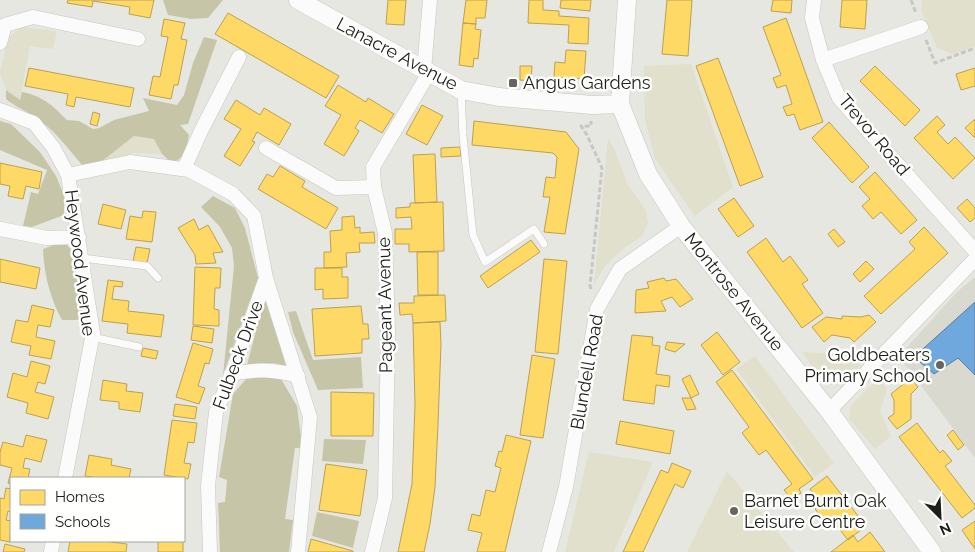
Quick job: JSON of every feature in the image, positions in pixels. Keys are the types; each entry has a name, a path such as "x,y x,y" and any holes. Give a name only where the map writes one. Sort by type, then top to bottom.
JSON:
{"street":[{"name":"Lanacre Avenue","path":"298,0 461,90 500,97 592,105 620,104"},
{"path":"426,72 430,0"},
{"name":"Montrose Avenue","path":"627,0 620,104 648,174 681,226 829,411 932,552"},
{"name":"Trevor Road","path":"814,0 812,18 823,60 839,98 975,251"},
{"path":"0,43 5,24 33,16 138,39"},
{"path":"823,60 921,27"},
{"path":"184,169 239,57"},
{"name":"Pageant Avenue","path":"372,552 385,498 388,333 385,233 374,187 373,168 426,72"},
{"name":"Heywood Avenue","path":"0,110 34,123 53,147 68,175 79,237 92,338 65,477"},
{"path":"266,148 336,188 374,187"},
{"name":"Fulbeck Drive","path":"68,175 130,162 189,170 233,194 254,216 266,278 310,416 298,552"},
{"name":"Blundell Road","path":"549,552 566,487 597,309 620,269 681,226"},
{"path":"0,229 47,238 79,237"},
{"path":"829,411 975,259"},
{"name":"Fulbeck Drive","path":"210,552 208,486 216,412 232,374 266,278"},
{"path":"232,374 255,370 280,371 298,376"}],"lane":[{"path":"461,90 463,136 474,235 485,262 534,229 544,244"},
{"path":"82,258 147,266 158,278"},
{"path":"92,338 139,347"}],"path":[{"path":"911,0 935,63 975,48"},
{"path":"592,105 591,126 581,126 602,168 590,286 599,305"}],"shaded area":[{"name":"Goldbeaters Primary School","path":"975,277 975,458 898,357 958,291"}],"green space":[{"path":"163,0 223,0 208,18 191,19 168,15"},
{"path":"922,0 975,0 975,46 953,54 937,48 921,10"},
{"path":"21,27 57,31 53,49 30,46 20,100 6,90 0,73 8,38"},
{"path":"204,37 217,40 188,124 180,125 189,135 185,154 173,164 162,154 154,139 134,136 101,162 82,165 47,126 6,99 6,90 20,100 22,92 36,96 52,106 67,120 79,121 93,129 114,120 149,111 143,98 177,105 184,95 193,63"},
{"path":"691,64 733,187 695,216 655,159 645,119 644,66"},
{"path":"0,121 11,124 40,152 56,176 64,195 64,215 32,227 23,226 31,192 38,194 47,170 0,150"},
{"path":"134,136 154,139 162,154 134,153 101,162"},
{"path":"608,138 615,150 627,183 646,211 648,223 642,236 624,248 606,265 594,284"},
{"path":"213,196 235,208 245,228 258,278 223,375 234,266 232,248 220,227 201,207"},
{"path":"54,245 67,245 74,253 84,309 80,320 62,320 51,294 46,277 43,249"},
{"path":"265,296 287,366 272,363 247,365"},
{"path":"296,311 313,360 361,357 363,388 318,390 293,332 288,312"},
{"path":"802,352 869,356 841,386 824,384"},
{"path":"755,356 834,463 815,477 736,369"},
{"path":"262,376 281,379 297,406 301,437 300,448 295,448 285,519 293,520 289,552 220,552 218,503 225,502 227,480 219,477 233,394 247,378"},
{"path":"878,378 887,389 880,411 891,436 875,449 849,419 851,405"},
{"path":"324,439 366,440 363,464 322,461"},
{"path":"589,452 653,462 614,552 565,552"},
{"name":"Barnet Burnt Oak Leisure Centre","path":"727,471 794,552 687,552"},
{"path":"317,512 359,521 353,548 312,536"}],"building: Homes":[{"path":"68,0 154,0 150,18 129,14 130,7 93,1 92,7 67,3"},
{"path":"388,0 406,0 404,25 386,24"},
{"path":"466,0 487,0 485,18 476,18 476,24 463,23"},
{"path":"529,0 543,0 543,10 559,11 559,16 589,18 588,44 568,43 569,25 528,23"},
{"path":"561,0 591,0 590,11 560,8"},
{"path":"667,0 692,0 688,56 662,54"},
{"path":"773,0 792,0 791,13 771,11"},
{"path":"842,0 867,0 865,29 840,27"},
{"path":"228,13 339,76 326,98 215,34"},
{"path":"786,18 823,122 800,130 794,114 787,116 783,107 792,104 786,85 777,88 773,78 781,75 763,27"},
{"path":"164,19 185,23 181,39 187,40 178,85 174,85 171,99 149,95 153,76 160,77 168,37 161,36"},
{"path":"463,23 476,24 475,29 481,30 478,59 474,58 473,67 459,65"},
{"path":"566,50 586,51 584,79 554,77 555,62 565,63"},
{"path":"718,58 763,177 740,186 696,66"},
{"path":"520,66 532,66 531,81 520,80"},
{"path":"875,66 920,110 905,126 860,81"},
{"path":"29,68 134,88 130,107 76,97 74,107 66,105 68,94 25,86"},
{"path":"975,68 975,86 961,90 956,74"},
{"path":"338,85 366,102 368,98 394,114 382,133 360,120 355,128 359,131 344,156 324,144 341,115 325,106"},
{"path":"236,100 260,115 264,108 291,124 279,145 257,132 252,141 255,142 240,166 224,156 241,129 224,119"},
{"path":"422,105 443,116 427,145 406,134"},
{"path":"93,112 100,114 97,126 90,124"},
{"path":"937,116 945,125 937,132 948,144 955,137 975,158 953,179 914,138"},
{"path":"975,119 975,138 965,128"},
{"path":"474,121 566,132 579,149 565,234 544,232 550,197 543,197 546,177 555,178 557,157 553,153 472,145"},
{"path":"829,122 869,167 852,183 812,138"},
{"path":"460,147 461,156 441,157 441,148"},
{"path":"435,154 437,202 415,203 413,155"},
{"path":"0,163 42,172 39,189 26,186 23,199 8,196 10,186 0,184"},
{"path":"280,166 305,181 302,187 338,208 326,229 258,189 267,174 273,177"},
{"path":"875,172 917,220 901,234 881,212 873,219 862,206 870,199 859,187"},
{"path":"734,198 754,226 738,237 718,209"},
{"path":"967,199 975,208 975,218 970,222 957,208"},
{"path":"443,202 444,251 409,252 409,244 395,244 395,229 412,229 411,217 396,218 396,208 410,207 410,203"},
{"path":"103,204 126,210 121,229 98,224"},
{"path":"143,211 156,212 152,242 126,239 130,216 142,218"},
{"path":"354,216 355,228 360,227 360,233 374,232 375,243 359,243 360,252 346,253 347,267 324,268 324,252 331,252 330,231 342,230 342,217"},
{"path":"194,219 199,230 208,225 223,252 213,253 216,263 196,264 195,255 178,228"},
{"path":"924,227 948,253 881,314 864,296 915,249 909,242"},
{"path":"834,229 845,242 838,247 828,234"},
{"path":"766,238 783,262 790,256 808,280 802,284 823,313 802,328 747,252"},
{"path":"531,240 540,252 488,288 480,276"},
{"path":"136,247 150,249 147,263 133,261"},
{"path":"417,252 438,252 438,295 418,295"},
{"path":"0,259 40,268 36,289 0,282"},
{"path":"544,259 567,261 558,354 535,352"},
{"path":"866,261 874,269 860,282 853,274"},
{"path":"195,267 221,268 220,288 215,288 214,309 219,310 219,326 193,325"},
{"path":"315,268 342,268 342,277 348,277 348,298 323,299 323,289 315,290"},
{"path":"664,278 666,281 676,279 693,299 680,307 672,297 661,301 666,311 635,313 636,290 649,288 647,282"},
{"path":"108,280 123,282 122,287 114,286 112,299 129,301 128,311 164,315 161,337 127,333 128,324 102,321"},
{"path":"445,295 446,321 413,323 412,314 400,315 399,303 414,303 414,296"},
{"path":"32,305 54,310 50,327 38,325 36,337 55,341 51,359 29,355 31,346 11,342 16,320 28,322"},
{"path":"361,306 363,324 368,324 369,339 362,339 362,353 315,356 312,309"},
{"path":"869,315 876,322 854,342 850,338 832,335 824,342 812,327 826,317 842,319 842,316 861,317"},
{"path":"440,322 441,344 435,487 430,524 424,552 398,552 412,484 415,405 413,323"},
{"path":"193,326 214,329 212,343 191,340"},
{"path":"717,332 740,362 723,375 701,345"},
{"path":"632,335 653,337 652,345 660,346 656,374 670,376 669,387 656,385 654,404 623,400"},
{"path":"667,342 685,344 675,352 665,349"},
{"path":"193,343 213,349 209,364 205,363 198,386 205,388 199,404 176,397"},
{"path":"143,348 158,351 156,359 141,356"},
{"path":"532,355 555,359 543,438 520,435"},
{"path":"31,361 50,366 45,384 38,382 35,392 54,397 48,419 26,413 28,403 7,397 13,373 27,377"},
{"path":"732,370 813,479 799,489 801,493 792,500 784,490 792,484 766,450 759,455 742,433 749,427 716,382"},
{"path":"690,375 699,394 691,398 682,379"},
{"path":"911,378 918,387 911,394 911,419 897,429 888,418 894,414 894,400 891,394"},
{"path":"103,380 127,384 126,391 143,393 140,412 119,409 119,402 100,400"},
{"path":"331,392 374,393 373,436 331,436"},
{"path":"682,398 691,398 696,409 687,410"},
{"path":"175,404 197,407 195,419 173,416"},
{"path":"172,420 197,423 194,443 188,442 184,463 191,464 188,479 164,475"},
{"path":"620,421 674,431 670,454 616,444"},
{"path":"917,423 940,453 943,450 952,461 945,466 975,505 975,508 962,518 899,437"},
{"path":"953,430 964,445 958,450 947,435"},
{"path":"26,435 47,440 41,462 25,458 23,468 30,469 28,477 10,477 10,484 8,483 12,468 0,465 0,452 3,442 23,447"},
{"path":"506,435 531,441 505,552 477,552 482,533 468,530 472,514 480,516 486,490 495,492 501,468 495,466 499,451 502,452"},
{"path":"89,455 112,459 111,465 131,469 129,477 85,476"},
{"path":"672,463 691,471 683,488 675,484 643,552 623,552 661,470 668,473"},
{"path":"326,464 367,470 360,516 319,510"},
{"path":"827,476 866,526 848,540 829,516 824,520 815,509 822,504 810,489"},
{"path":"6,488 10,489 10,512 8,511 6,520 10,521 10,542 0,540 0,498 4,499"},
{"path":"975,521 975,549 962,530"},
{"path":"870,532 885,552 831,552 853,535 858,542"},
{"path":"311,539 353,551 353,552 308,552"},
{"path":"70,542 127,544 126,552 68,552"},
{"path":"158,542 183,542 183,552 158,552"},
{"path":"5,544 25,549 24,552 3,552"}],"building: Schools":[{"path":"975,302 975,375 958,358 934,374 914,357"}],"place":[{"name":"Angus Gardens","path":"513,83"},
{"name":"Goldbeaters Primary School","path":"940,365"},
{"name":"Barnet Burnt Oak Leisure Centre","path":"734,511"}]}
